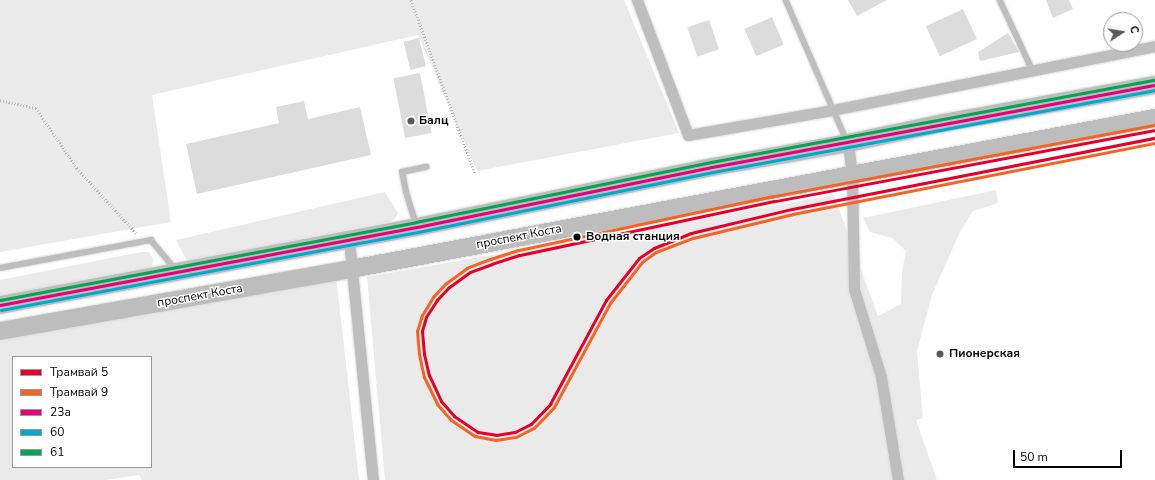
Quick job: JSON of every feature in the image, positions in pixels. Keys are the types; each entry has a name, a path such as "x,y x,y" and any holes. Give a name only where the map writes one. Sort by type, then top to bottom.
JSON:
{"main road":[{"path":"0,305 178,273 417,227 705,169 848,143 950,121 1155,85"},
{"name":"проспект Коста","path":"0,331 351,269 1155,118"}],"street":[{"path":"637,0 688,135 832,110 1032,69 1155,46"},
{"path":"848,143 852,175 854,289 881,377 898,480"},
{"path":"349,240 371,442 373,480"}],"lane":[{"path":"786,0 832,110 848,143"},
{"path":"1000,0 1032,69"},
{"path":"417,227 406,192 402,172 426,167"},
{"path":"0,268 151,240 178,273"}],"path":[{"path":"411,0 475,173"},
{"path":"0,100 36,108 77,168 143,241"}],"shaded area":[{"path":"0,0 624,0 679,133 477,171 418,35 152,95 171,222 0,252"},
{"path":"996,190 998,203 973,211 960,232 932,295 917,351 923,418 916,420 937,480 385,480 367,277 834,195 878,316 901,304 902,272 906,251 892,238 870,232 863,218"},
{"path":"385,192 398,213 395,219 389,222 187,261 176,240"},
{"path":"141,252 149,252 153,259 152,266 0,296 0,280"},
{"path":"336,276 359,480 142,480 139,475 106,480 0,480 0,338"}],"building":[{"path":"848,0 887,0 857,16"},
{"path":"1046,0 1069,0 1073,9 1053,18"},
{"path":"963,9 977,39 940,56 926,26"},
{"path":"772,17 784,45 756,56 744,29"},
{"path":"709,20 719,49 697,57 687,27"},
{"path":"1008,33 1019,52 980,61 978,52"},
{"path":"419,38 426,66 410,70 403,42"},
{"path":"420,73 432,133 405,138 393,78"},
{"path":"304,101 308,119 360,107 371,155 197,194 186,144 279,123 276,107"}],"tram line":[{"name":"9","path":"1154,125 773,196 518,250 490,259 467,268 446,283 433,297 422,315 417,331 419,354 424,377 437,404 451,420 475,436 496,440 516,437 534,428 554,407 610,303 642,262 656,252 693,238 793,214 1155,143"},
{"name":"5","path":"1155,130 774,201 519,255 492,264 470,272 449,287 437,300 426,317 422,331 424,354 429,375 441,401 454,416 478,432 496,435 515,432 531,424 550,404 606,300 639,258 654,248 691,233 792,209 1155,138"}],"transit line":[{"name":"61","path":"0,300 416,222 711,162 1154,80"},
{"name":"23a","path":"0,305 417,227 712,167 1155,85"},
{"name":"60","path":"1,310 418,232 713,172 1155,90"}],"place":[{"name":"Балц","path":"411,121"},
{"name":"Водная станция","path":"577,237"},
{"name":"Пионерская","path":"940,354"}]}
